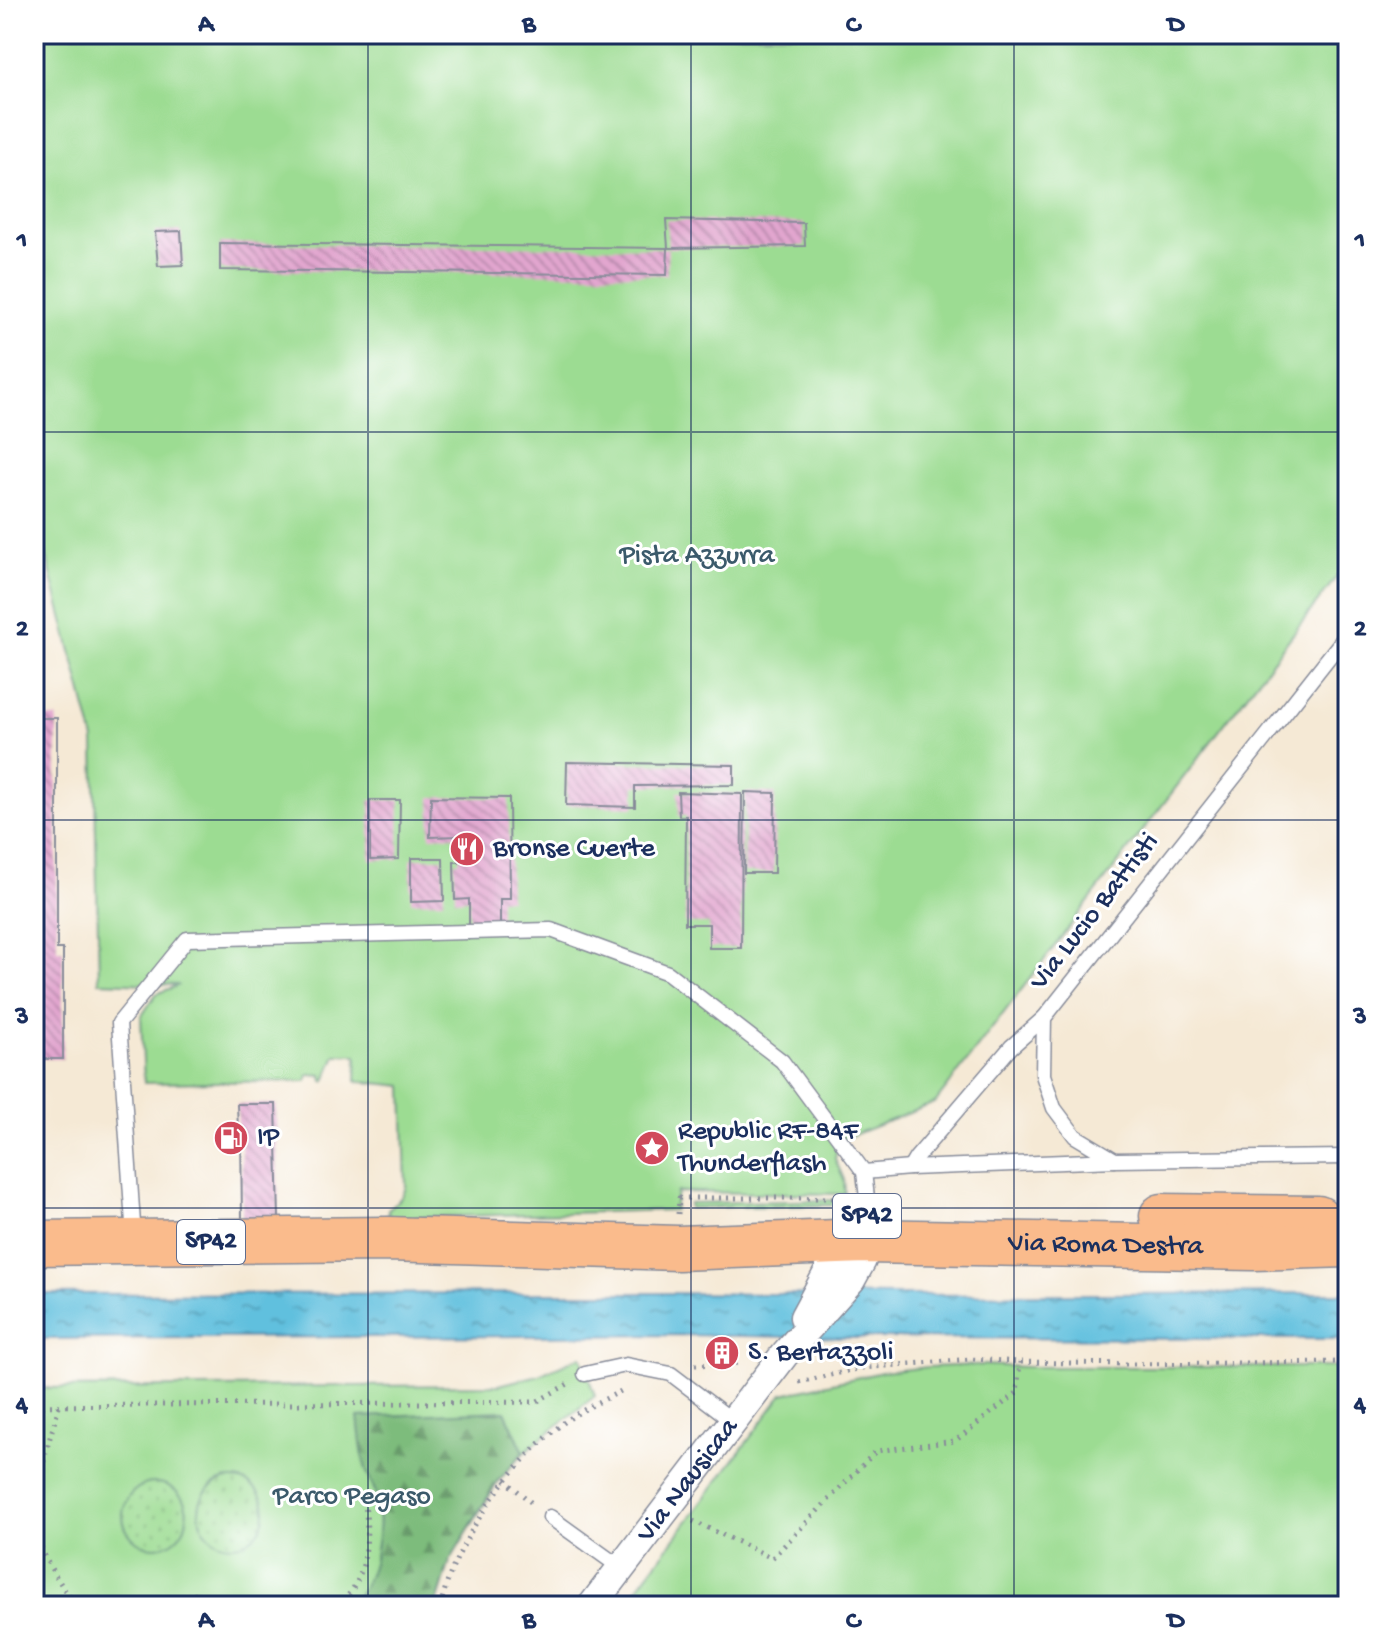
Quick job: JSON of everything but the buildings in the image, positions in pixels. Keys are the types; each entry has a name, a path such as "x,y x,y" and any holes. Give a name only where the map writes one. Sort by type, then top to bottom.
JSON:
{"main road":[{"name":"Via Roma Destra","path":"34,1243 388,1239 678,1248 759,1246 762,1233 862,1233 1242,1216 1348,1219"},
{"name":"Via Roma Destra","path":"388,1239 678,1219 862,1233 1253,1248 1348,1245"}],"street":[{"name":"Via Nausicaa","path":"784,1355 833,1263 862,1233"},
{"name":"Via Nausicaa","path":"592,1606 733,1421 753,1375 784,1355 862,1233"},
{"path":"759,1246 796,1254 810,1266 820,1285"}],"lane":[{"name":"Via Lucio Battisti","path":"1115,1160 1075,1136 1054,1108 1043,1075 1044,1018 1348,633"},
{"path":"135,1243 119,1023 187,939 551,930 668,973 782,1061 864,1172 862,1233"},
{"path":"910,1168 1011,1047 1044,1018"},
{"path":"864,1172 1115,1160 1348,1157"},
{"path":"585,1374 626,1365 671,1374 733,1421"},
{"path":"550,1517 621,1568"}],"path":[{"path":"678,1211 679,1198 862,1233"},
{"path":"440,1606 453,1567 481,1515 505,1480 527,1456 564,1423 630,1386 697,1365 804,1381 862,1368 971,1359 1124,1364 1348,1362"},
{"path":"666,1509 772,1558 876,1451 955,1441 1017,1393 1020,1362"},
{"path":"34,1406 536,1402 585,1374"},
{"path":"59,1406 43,1462 37,1502 39,1541 49,1567 78,1606"},
{"path":"505,1480 527,1500"},
{"path":"337,1606 353,1588 362,1568 368,1523 364,1494"},
{"path":"196,1592 197,1606"}],"green space":[{"name":"Pista Azzurra","path":"34,34 1348,36 1348,562 935,1103 838,1141 835,1159 844,1180 845,1194 677,1192 674,1210 389,1218 388,1209 402,1196 406,1186 403,1086 356,1081 357,1055 336,1055 325,1081 322,1075 309,1074 307,1081 144,1083 141,1017 156,994 179,985 99,982 94,740 34,508"},
{"path":"841,1200 836,1205 689,1208 689,1203"},
{"name":"Parco Pegaso","path":"581,1356 595,1396 524,1452 499,1480 450,1561 436,1606 34,1606 34,1388 499,1385 539,1375"},
{"path":"981,1365 1348,1367 1348,1606 624,1606 783,1394 882,1372"},
{"path":"505,1411 524,1452 499,1480 450,1561 436,1606 349,1606 366,1582 375,1554 379,1524 376,1495 365,1466 358,1417"},
{"path":"238,1479 256,1488 263,1499 263,1525 256,1536 245,1543 226,1545 208,1536 201,1525 199,1506 208,1488 219,1481"},
{"path":"155,1483 167,1485 178,1492 185,1503 185,1527 178,1538 167,1545 155,1547 143,1545 132,1538 125,1527 123,1515 125,1503 132,1492 143,1485"}],"water":[{"path":"1348,1293 1348,1339 682,1335 34,1339 34,1294"}],"place":[{"name":"Bronse Cuerte","path":"467,849"},
{"name":"IP","path":"231,1138"},
{"name":"Republic RF-84F Thunderflash","path":"652,1148"},
{"name":"S. Bertazzoli","path":"722,1353"}]}
